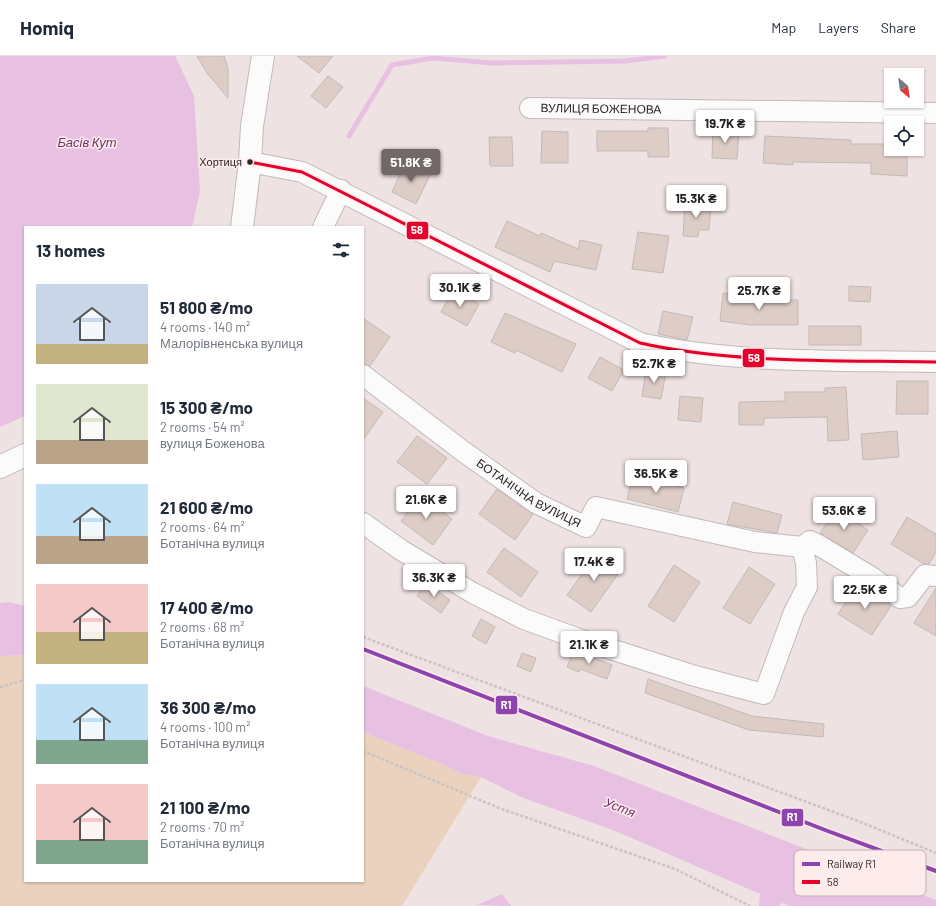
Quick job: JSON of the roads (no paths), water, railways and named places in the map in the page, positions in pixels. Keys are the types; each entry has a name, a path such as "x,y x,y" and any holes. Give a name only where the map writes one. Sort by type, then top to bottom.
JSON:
{"main road":[{"path":"242,226 250,162 258,59"},
{"path":"0,467 24,455"}],"street":[{"name":"ВУЛИЦЯ БОЖЕНОВА","path":"530,108 936,114"},
{"path":"250,162 302,172 341,190 640,343 672,350 768,358 936,362"},
{"path":"323,226 341,190"},
{"name":"БОТАНІЧНА ВУЛИЦЯ","path":"364,376 464,452 536,503 586,527 596,507 755,542 802,547 810,541 874,578 900,598 908,597 925,575 936,576"},
{"path":"364,525 420,562 473,593 524,620 695,676 764,694 794,612 807,587 806,563 802,547"}],"water":[{"name":"Басів Кут","path":"0,56 175,56 194,96 200,191 192,226 24,226 24,416 0,427"},
{"path":"9,602 24,606 24,655 0,656 0,603"},
{"name":"Устя","path":"364,686 488,736 594,766 808,850 794,850 794,896 926,896 936,900 936,906 791,906 782,903 779,906 759,906 760,894 618,832 521,797 481,777 462,774 364,732"},
{"path":"502,894 511,906 477,905"}],"waterway":[{"path":"349,136 392,65 433,58 492,63 626,61 665,56"}],"rail line":[{"name":"R1","path":"364,649 879,850"},
{"name":"R1","path":"926,867 936,871"}],"place":[{"name":"Хортиця","path":"250,162"}]}
